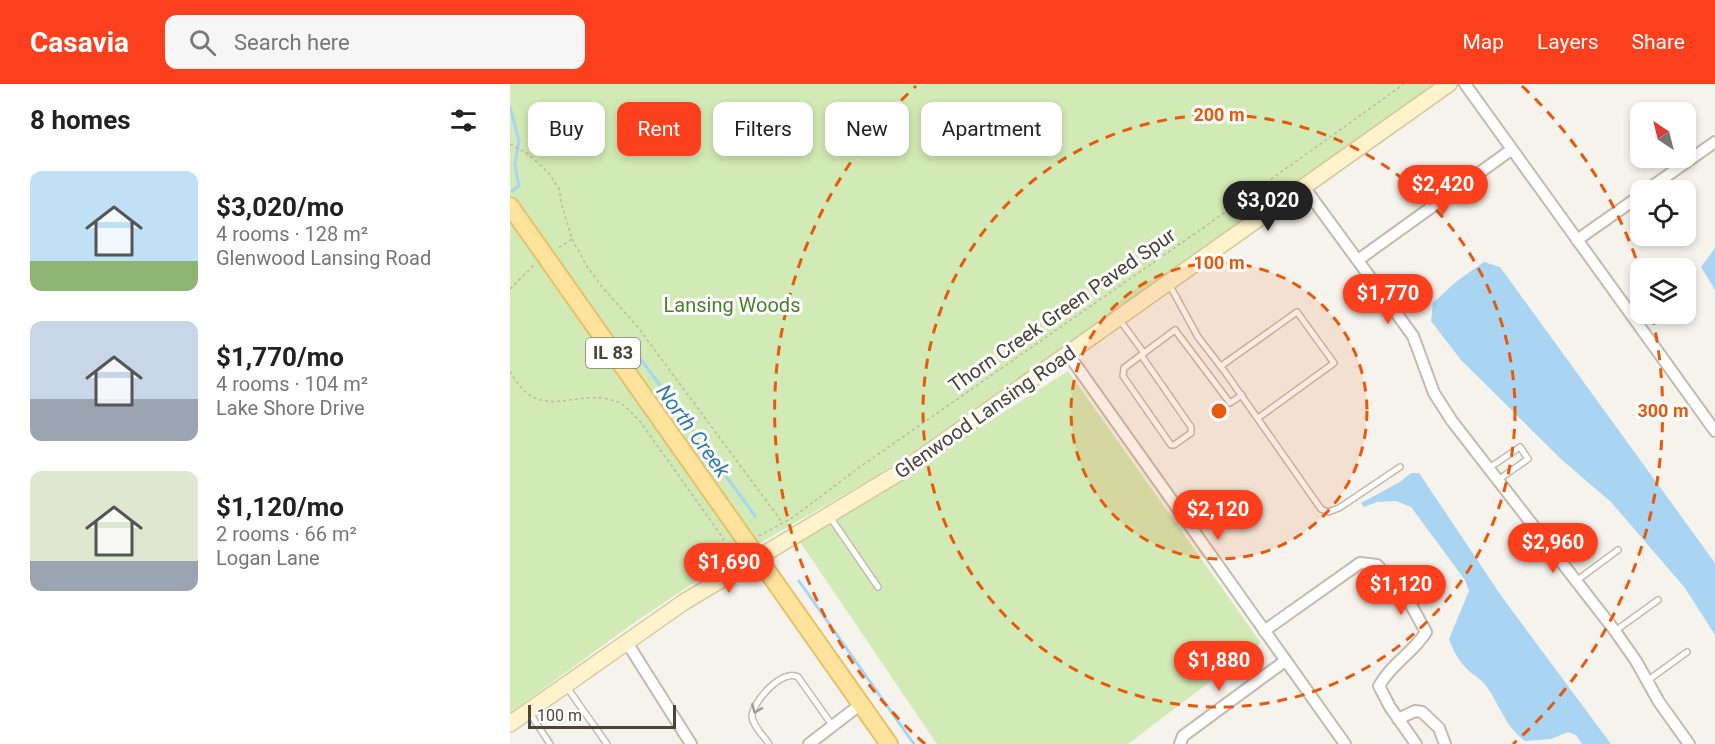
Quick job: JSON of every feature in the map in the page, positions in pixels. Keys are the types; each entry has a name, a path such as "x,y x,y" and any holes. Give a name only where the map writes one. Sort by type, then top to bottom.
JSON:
{"main road":[{"name":"Glenwood Lansing Road","path":"510,724 684,602 902,471 1449,84"},
{"name":"IL 83","path":"510,206 889,744"}],"street":[{"path":"1465,84 1510,150 1715,431"},
{"path":"1661,180 1715,142"},
{"path":"1358,260 1510,150"},
{"path":"1304,187 1413,336 1434,393 1452,421 1615,631 1659,702 1689,744"},
{"path":"1577,240 1630,203"},
{"path":"1068,354 1346,744"},
{"path":"1264,631 1360,563 1377,565 1406,596 1426,632 1417,647 1386,674 1379,686 1416,744"},
{"path":"626,641 691,744"},
{"path":"1180,744 1183,736 1286,661"},
{"path":"809,744 861,704"},
{"path":"1398,719 1414,711 1422,712 1439,728 1445,744"}],"lane":[{"path":"1168,282 1198,337 1242,395 1321,509 1328,512 1339,508 1400,467"},
{"path":"1221,366 1297,312 1334,363 1258,418"},
{"path":"1118,318 1142,354 1191,427 1191,434 1174,446 1171,445 1123,376 1124,368 1142,354 1175,330 1230,404 1242,395"},
{"path":"1489,468 1520,447 1528,459 1498,480"},
{"path":"829,516 878,587"},
{"path":"1576,581 1618,550"},
{"path":"1615,631 1658,600"},
{"path":"1647,681 1687,652"},
{"path":"769,744 752,718 754,708 782,677 793,674 798,678 832,725"},
{"path":"565,685 607,744"},
{"path":"528,710 550,744"}],"path":[{"name":"Thorn Creek Green Paved Spur","path":"763,534 803,510 857,469 1210,223 1404,84"},
{"path":"510,144 528,154 548,172 559,189 561,206 572,239 593,275 649,341 783,522"},
{"path":"554,251 572,239"},
{"path":"510,289 537,262"},
{"path":"510,371 523,392 538,399 555,402 586,397 622,405 639,420 723,538 726,551 729,552"}],"green space":[{"name":"Lansing Woods","path":"510,84 1437,84 922,446 875,477 716,568 635,622 510,713"},
{"path":"1068,371 1261,643 1128,744 937,744 800,542"}],"water":[{"path":"1715,248 1715,290 1701,267"},
{"path":"1484,262 1500,267 1715,563 1715,635 1685,588 1611,502 1562,460 1461,360 1431,321 1433,303 1457,281"},
{"path":"1411,473 1419,473 1502,597 1611,744 1582,744 1576,735 1568,732 1551,739 1525,741 1507,722 1485,684 1460,661 1449,639 1469,591 1465,580 1411,507 1396,501 1377,502 1364,507 1361,503 1400,482"}],"waterway":[{"path":"510,107 519,141 515,165 519,186 512,191"},
{"name":"North Creek","path":"632,347 755,516"},
{"name":"North Creek","path":"799,581 914,744"}]}
